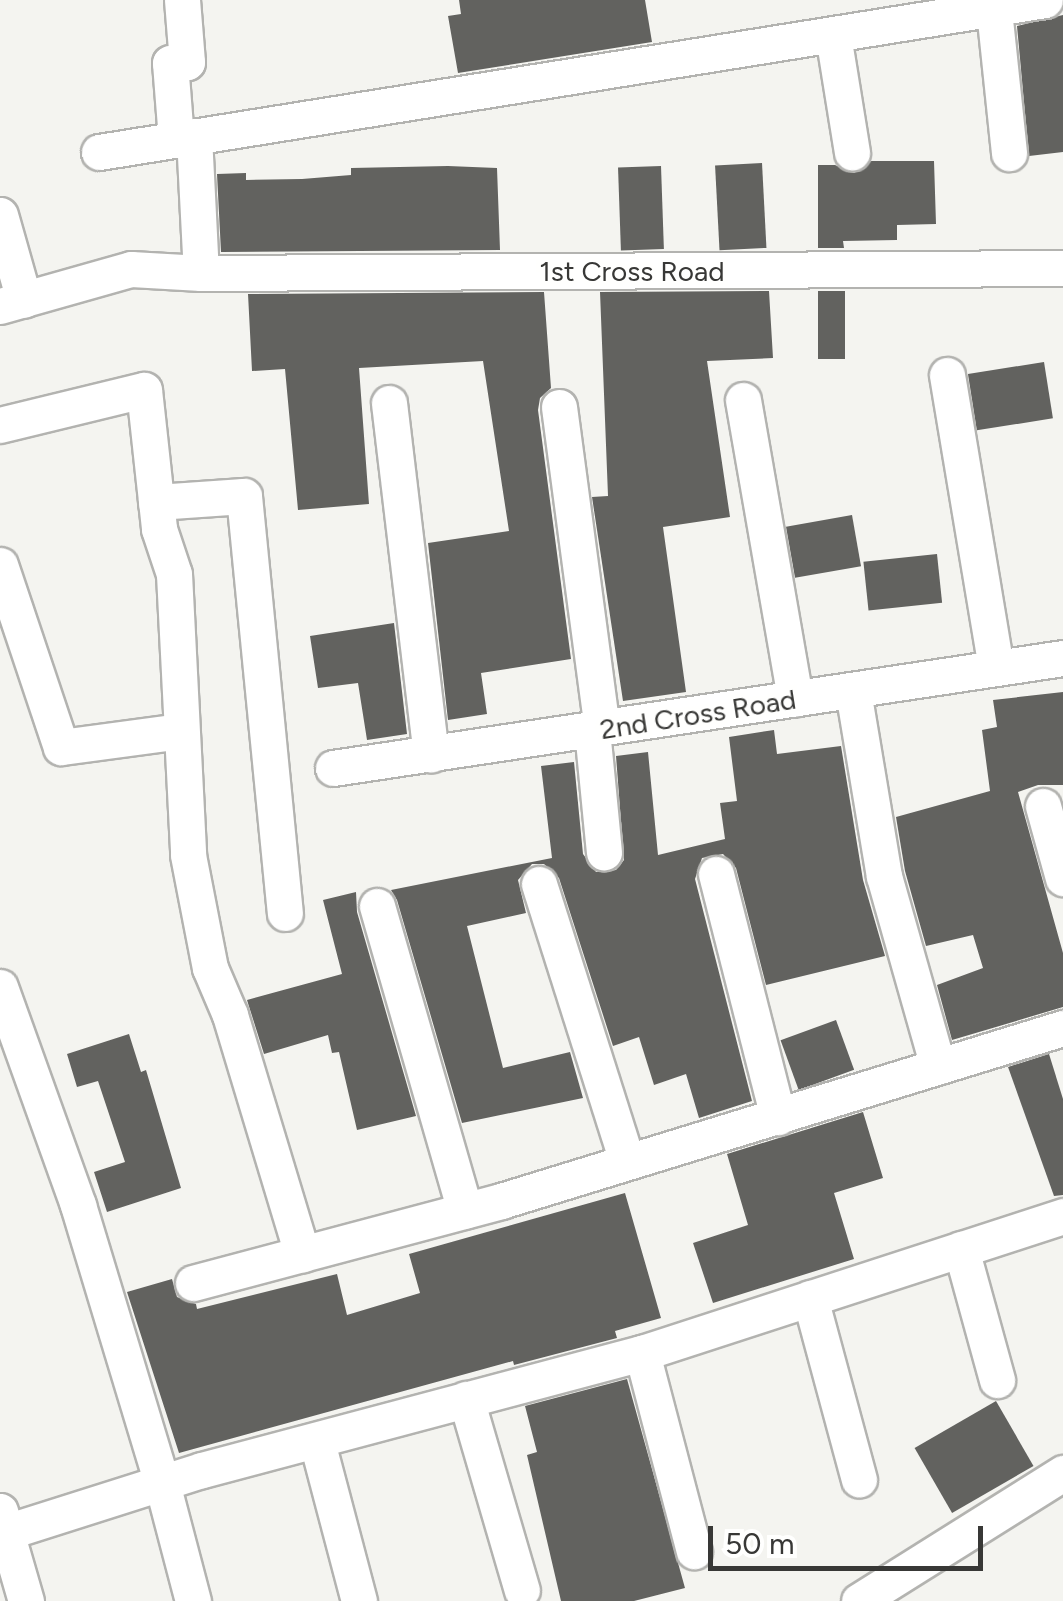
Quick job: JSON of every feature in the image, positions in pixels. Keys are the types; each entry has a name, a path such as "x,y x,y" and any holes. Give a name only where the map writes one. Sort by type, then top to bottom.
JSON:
{"street":[{"path":"182,0 187,62 170,63 185,138 201,272"},
{"path":"99,152 1044,0"},
{"path":"994,10 1009,152"},
{"path":"834,35 852,152"},
{"path":"0,215 12,303"},
{"name":"1st Cross Road","path":"12,303 131,269 201,272 1063,268"},
{"path":"947,375 996,667"},
{"path":"0,426 144,390 156,502 174,574 188,854 210,968 230,1015 302,1254"},
{"path":"743,400 795,699"},
{"path":"389,403 432,754"},
{"path":"560,407 597,729 604,852"},
{"path":"156,502 244,496 284,912"},
{"path":"0,565 61,747 180,731"},
{"name":"2nd Cross Road","path":"333,768 1063,658"},
{"path":"852,691 884,876 938,1067"},
{"path":"1042,806 1063,878"},
{"path":"716,874 778,1116"},
{"path":"539,884 628,1161"},
{"path":"377,906 465,1211"},
{"path":"0,988 78,1205 162,1482 193,1601"},
{"path":"193,1282 465,1211 1063,1028"},
{"path":"26,1601 2,1526 642,1352 1063,1216"},
{"path":"961,1249 997,1380"},
{"path":"810,1298 860,1479"},
{"path":"642,1352 694,1551"},
{"path":"466,1400 522,1590"},
{"path":"317,1442 358,1601"},
{"path":"859,1601 1063,1473"}],"building":[{"path":"459,0 645,0 652,42 458,73 448,16 461,14"},
{"path":"1063,15 1063,152 1029,156 1017,26"},
{"path":"871,161 934,161 936,224 897,225 897,240 843,241 844,248 818,248 818,165 835,165 854,173"},
{"path":"762,163 766,248 720,250 715,165"},
{"path":"661,166 664,249 621,250 618,168"},
{"path":"351,168 497,168 500,250 221,252 217,174 246,173 246,180 302,179 351,175"},
{"path":"769,291 773,358 707,361 730,517 663,527 686,692 623,701 592,497 608,496 600,292"},
{"path":"818,291 845,291 845,359 818,359"},
{"path":"544,292 551,388 540,398 538,410 571,659 481,673 487,714 448,720 428,543 509,531 483,361 359,368 369,504 298,510 285,369 252,371 248,294"},
{"path":"1044,362 1053,418 977,430 968,374"},
{"path":"852,515 861,566 795,578 786,527"},
{"path":"937,554 942,603 869,610 863,562"},
{"path":"394,623 407,734 367,740 358,683 318,688 310,636"},
{"path":"1063,692 1063,785 1038,785 1018,792 1063,953 1063,1007 952,1040 937,985 983,968 973,935 926,946 905,871 896,817 990,791 982,730 997,727 993,700"},
{"path":"774,730 777,754 841,746 863,880 885,956 766,985 736,868 723,854 702,858 695,879 752,1101 699,1118 686,1074 654,1085 639,1037 613,1046 559,878 544,864 532,864 518,880 526,913 467,926 503,1068 570,1052 583,1098 462,1123 391,890 552,858 541,766 574,762 583,854 596,872 616,870 624,860 616,756 648,752 658,855 725,839 720,803 737,801 729,737"},
{"path":"356,892 357,912 416,1116 357,1130 339,1052 332,1053 328,1035 264,1054 247,1000 342,974 323,900"},
{"path":"836,1020 854,1070 799,1090 781,1040"},
{"path":"129,1034 141,1072 146,1070 181,1188 107,1212 94,1172 125,1162 98,1081 77,1087 67,1054"},
{"path":"1049,1054 1063,1099 1063,1195 1054,1196 1008,1067"},
{"path":"863,1112 883,1178 834,1193 854,1259 713,1303 693,1243 748,1225 727,1154"},
{"path":"625,1193 661,1318 615,1331 617,1338 514,1365 513,1361 179,1453 127,1292 172,1279 177,1297 196,1304 197,1309 337,1274 347,1315 420,1293 409,1254"},
{"path":"627,1379 685,1588 634,1601 561,1601 527,1455 537,1452 525,1406"},
{"path":"996,1401 1034,1466 952,1513 915,1448"}]}
